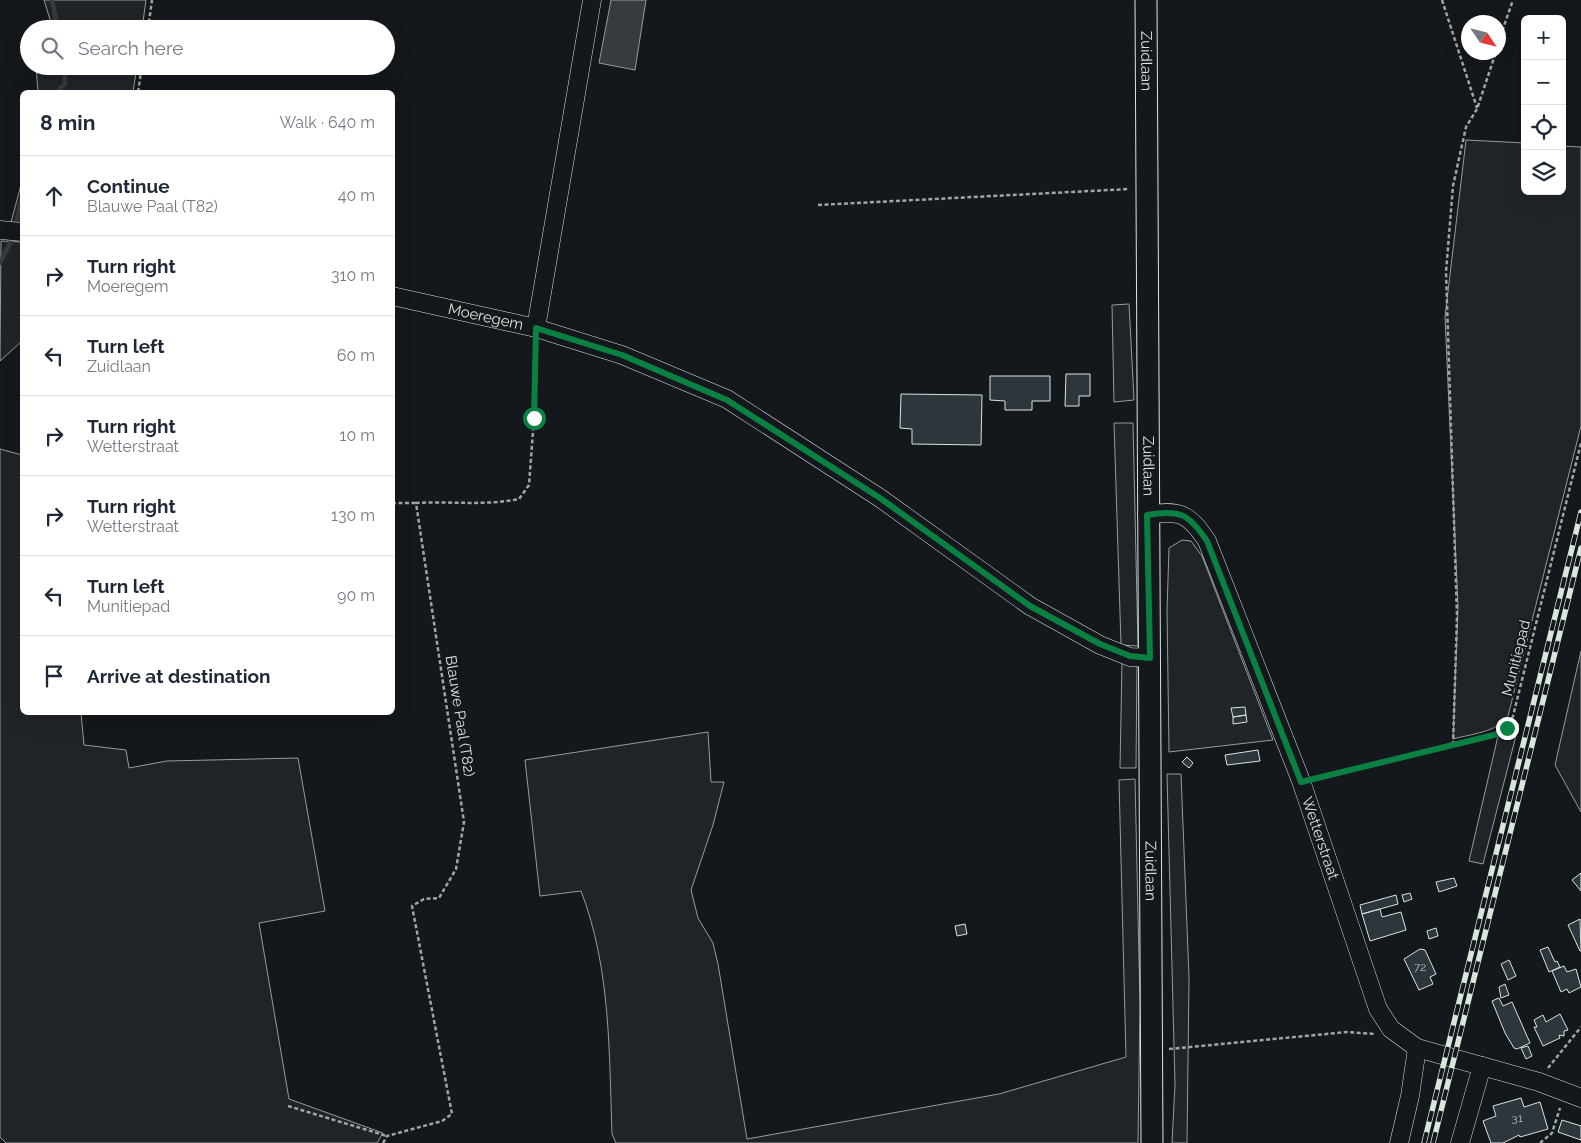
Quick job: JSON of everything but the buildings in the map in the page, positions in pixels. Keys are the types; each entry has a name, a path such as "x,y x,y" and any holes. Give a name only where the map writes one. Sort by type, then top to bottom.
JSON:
{"main road":[{"name":"Zuidlaan","path":"1146,0 1147,515 1150,658 1149,857 1152,1143"}],"street":[{"path":"536,328 592,0"},
{"path":"0,230 20,232"},
{"name":"Moeregem","path":"395,297 536,328 622,355 727,400 880,498 1030,606 1100,644 1130,656 1150,658"},
{"name":"Wetterstraat","path":"1147,515 1165,512 1180,513 1195,523 1207,541 1301,782 1378,1010 1391,1028 1417,1048 1539,1082 1573,1095"},
{"path":"1399,1143 1410,1096 1417,1048"},
{"path":"1460,1143 1482,1066"}],"path":[{"path":"149,20 152,0"},
{"path":"1442,0 1477,108"},
{"path":"1506,21 1513,0"},
{"path":"1453,745 1457,616 1446,272 1453,186 1466,127 1477,108 1493,60"},
{"path":"138,90 141,75"},
{"path":"818,205 1147,188"},
{"path":"395,503 444,501 498,503 519,499 529,485 534,418 536,328"},
{"name":"Munitiepad","path":"1301,782 1498,734 1507,728 1512,720 1581,444"},
{"name":"Blauwe Paal (T82)","path":"387,1136 442,1121 452,1114 412,906 424,899 439,898 456,868 464,822 416,503"},
{"path":"1539,1082 1581,1027"},
{"path":"1152,1050 1347,1032 1402,1036"},
{"path":"1540,1143 1552,1133 1573,1095"},
{"path":"288,1106 387,1136 382,1143"}],"shaded area":[{"path":"44,0 146,0 143,20 50,20"},
{"path":"611,0 646,0 635,70 599,63"},
{"path":"37,75 136,75 133,90 38,90"},
{"path":"1466,140 1521,143 1521,195 1566,195 1566,146 1581,147 1581,426 1508,716 1498,726 1491,729 1453,739 1458,606 1445,317"},
{"path":"20,188 20,227 10,226"},
{"path":"1,241 20,242 20,343 0,361"},
{"path":"1129,304 1134,400 1114,402 1112,305"},
{"path":"1114,423 1133,423 1138,646 1121,645"},
{"path":"0,449 20,454 20,715 81,715 84,745 126,750 129,768 167,761 298,758 325,911 259,923 289,1099 383,1133 377,1143 6,1143 0,1137"},
{"path":"1182,540 1191,541 1202,556 1273,740 1169,752 1167,610 1169,548"},
{"path":"1581,651 1581,812 1555,765"},
{"path":"1122,663 1137,663 1136,768 1120,768"},
{"path":"1515,724 1519,724 1483,864 1469,861 1498,736 1511,730"},
{"path":"708,732 711,782 724,782 713,825 691,890 698,918 713,943 718,964 747,1139 999,1094 1126,1057 1119,780 1135,779 1140,1004 1138,1143 616,1143 612,1134 607,1011 598,950 581,891 540,896 525,760"},
{"path":"1167,774 1181,774 1189,978 1187,1143 1172,1143 1175,1084"}],"waterway":[{"path":"52,0 56,20"},
{"path":"58,90 65,84 65,75"},
{"path":"15,229 20,205"},
{"path":"0,263 12,239"}],"railway":[{"path":"1424,1143 1581,512"},
{"path":"1433,1143 1581,548"}],"route":[{"path":"534,418 536,328 622,355 727,400 880,498 1030,606 1100,644 1130,656 1150,658 1147,515 1165,512 1180,513 1195,523 1207,541 1301,782 1498,734 1507,728"}]}
